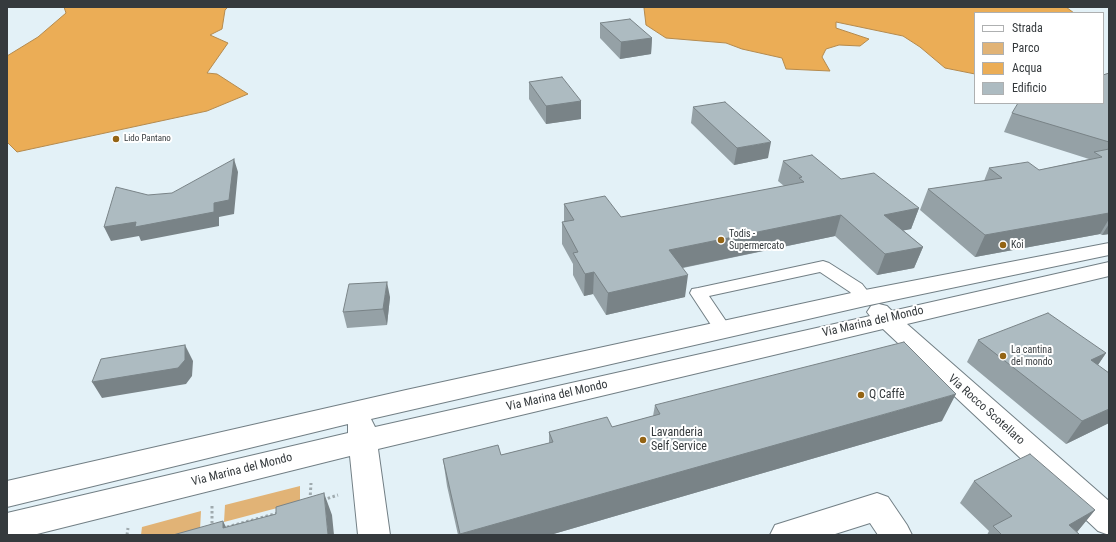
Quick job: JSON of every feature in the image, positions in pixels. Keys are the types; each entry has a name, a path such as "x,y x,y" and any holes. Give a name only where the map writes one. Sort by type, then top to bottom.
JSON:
{"street":[{"path":"7,494 359,410 865,298 1109,250"},
{"name":"Via Marina del Mondo","path":"7,527 363,441 886,319 1109,269"},
{"name":"Via Rocco Scotellaro","path":"865,298 886,319 1109,521"},
{"path":"359,410 374,535"},
{"path":"786,535 877,507 896,535"}],"lane":[{"path":"723,330 698,292 823,266 856,288 865,298"}],"path":[{"path":"311,483 310,503 338,495"},
{"path":"212,505 211,532 280,512"},
{"path":"127,535 128,528"}],"green space":[{"path":"300,486 300,502 224,522 225,505"},
{"path":"201,511 200,530 183,535 141,535 142,527"}],"water":[{"path":"64,7 228,7 225,10 222,29 210,35 228,43 207,73 217,74 248,94 207,111 17,152 7,142 7,56 38,37 66,13"},
{"path":"1066,7 1073,12 974,12 974,74 945,68 920,47 903,36 836,22 836,28 869,39 860,46 839,45 826,49 822,57 830,71 786,69 782,58 742,49 726,43 666,38 646,25 644,8"}],"building":[{"path":"630,19 652,38 621,42 600,23"},
{"path":"1109,73 1109,142 1012,113 1017,104 1104,104 1104,75"},
{"path":"562,77 581,101 546,106 529,82"},
{"path":"725,102 771,142 737,148 693,107"},
{"path":"1109,149 1109,213 985,235 928,189 1002,178 989,168 1028,162 1039,170 1102,157 1094,152"},
{"path":"812,155 841,179 874,173 919,208 884,215 923,247 885,254 841,215 669,250 688,275 608,293 594,272 585,274 573,253 578,252 562,222 574,220 564,204 605,196 621,217 804,182 799,178 802,177 783,161"},
{"path":"234,159 229,200 214,203 214,212 135,227 136,222 104,227 116,187 148,195 172,193"},
{"path":"387,282 383,309 343,312 349,284"},
{"path":"1048,313 1106,353 1091,360 1109,373 1109,409 1082,421 978,340"},
{"path":"904,342 956,394 460,534 443,459 498,445 501,455 553,442 549,432 607,417 612,427 660,414 655,405"},
{"path":"185,345 185,360 178,368 92,382 101,359"},
{"path":"1030,454 1095,510 1069,525 1080,535 1002,535 993,526 1012,516 974,481"},
{"path":"324,493 328,535 173,535 223,521 223,528 276,514 276,507"}],"place":[{"name":"Lido Pantano","path":"116,139"},
{"name":"Todis - Supermercato","path":"721,240"},
{"name":"Koi","path":"1003,245"},
{"name":"La cantina del mondo","path":"1003,356"},
{"name":"Q Caffè","path":"861,395"},
{"name":"Lavanderia Self Service","path":"643,440"}]}
